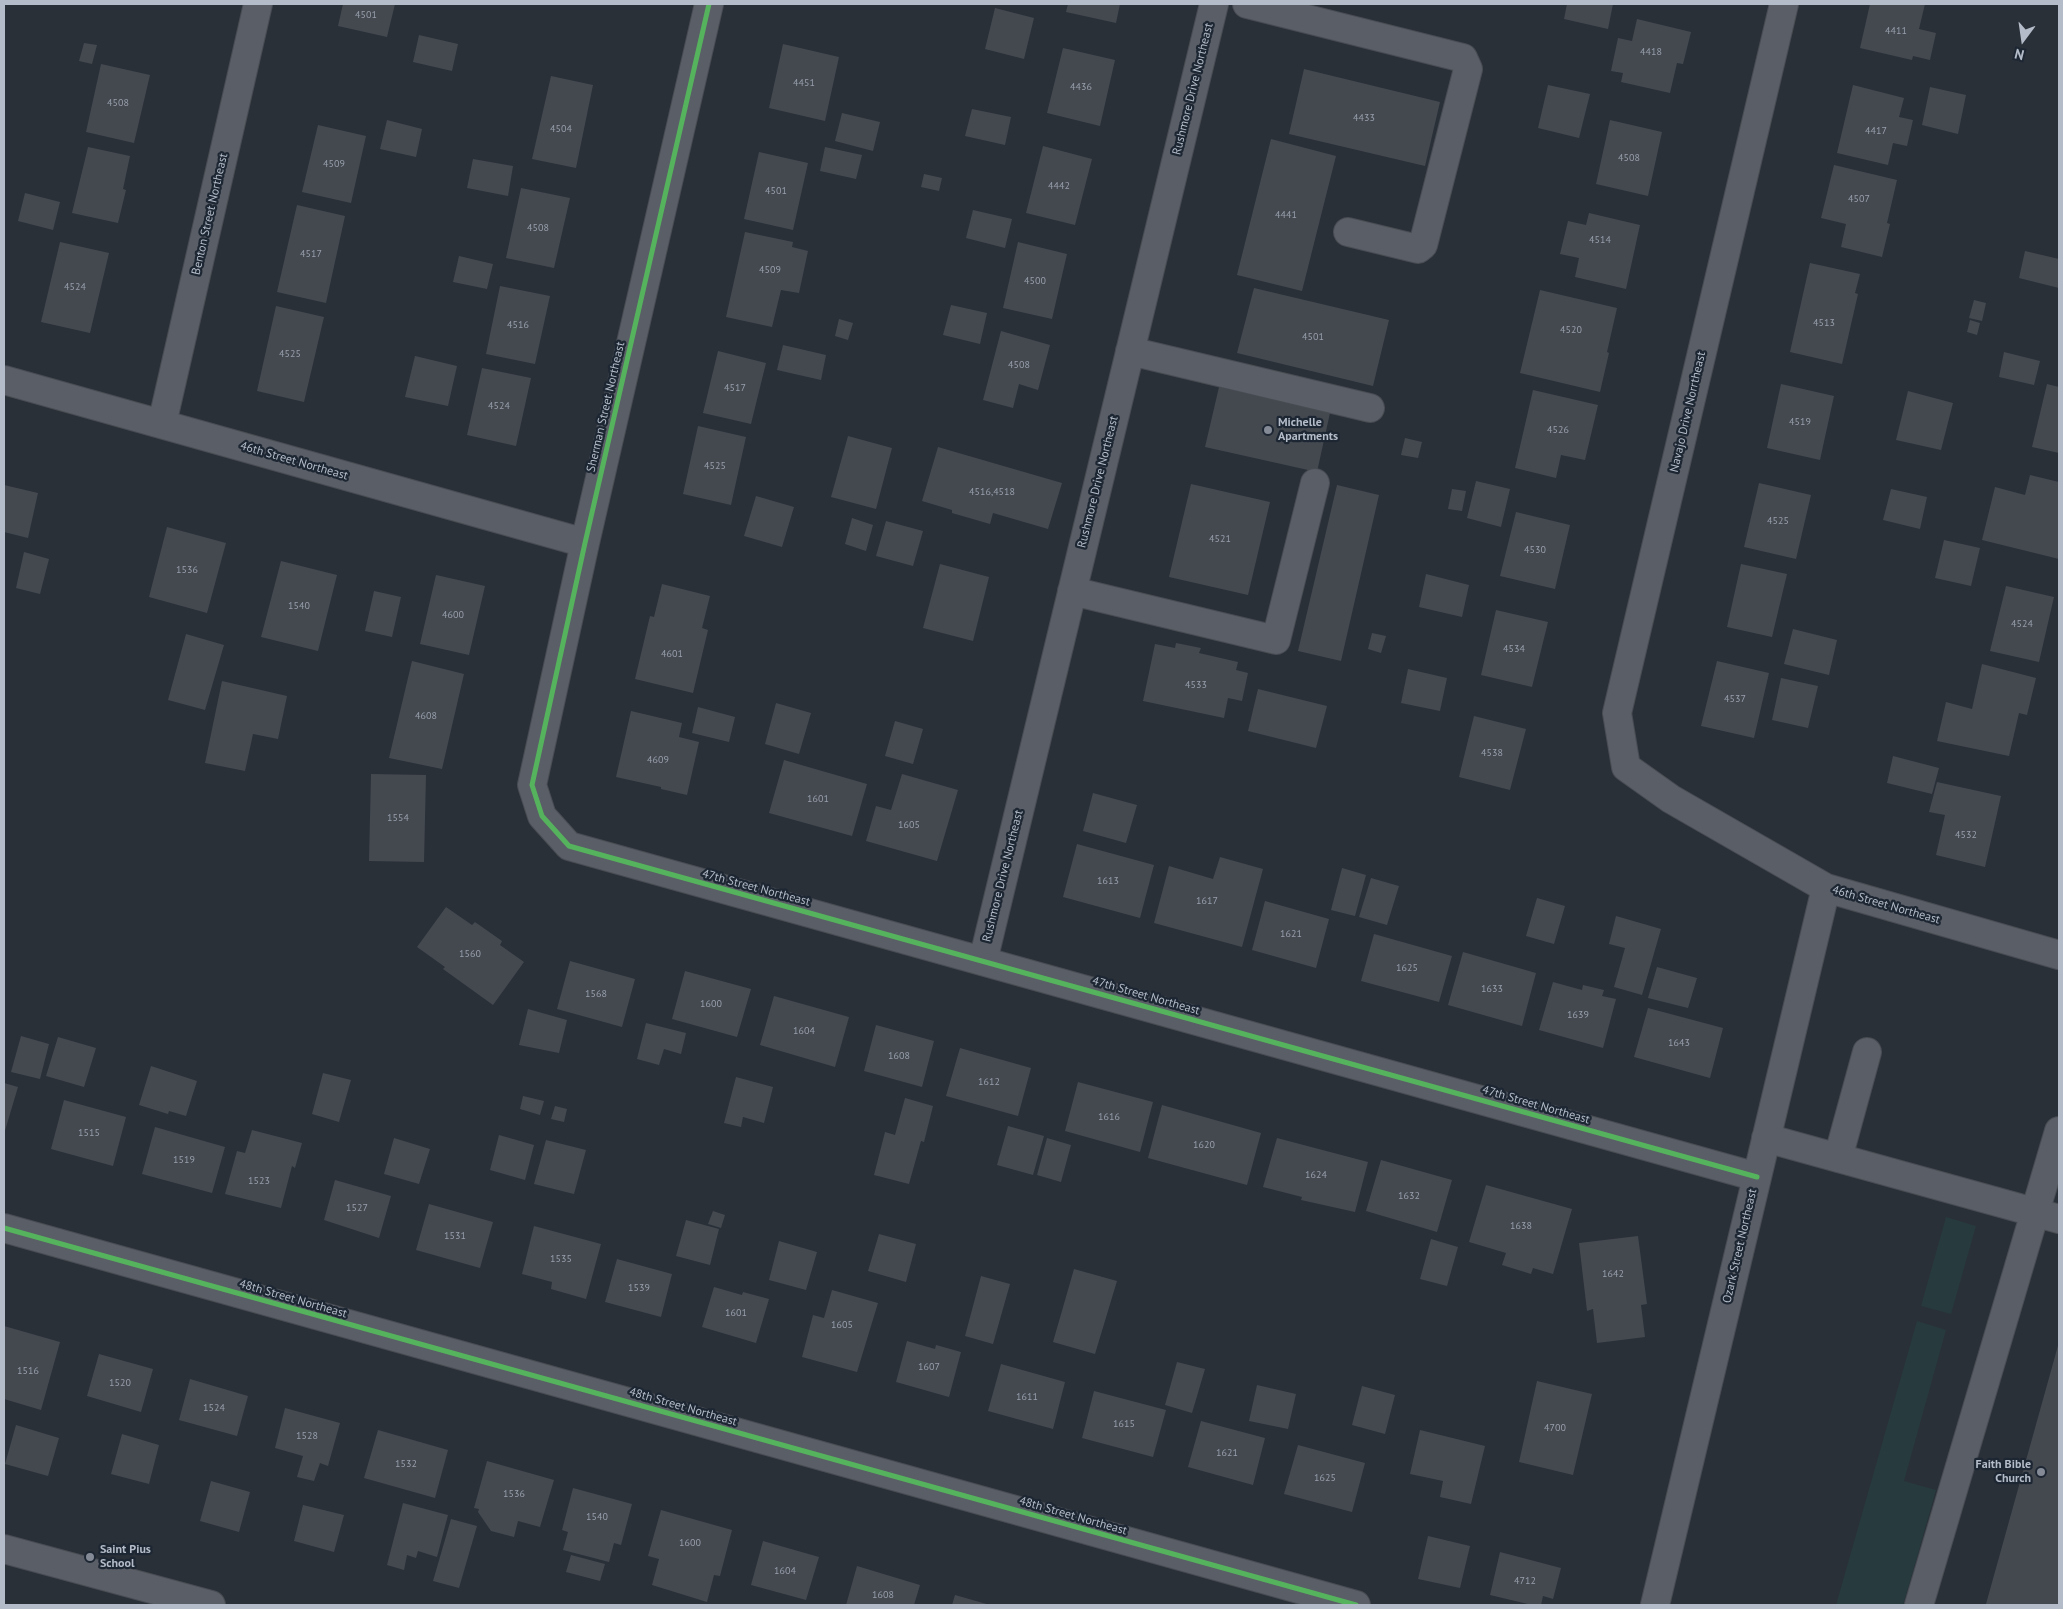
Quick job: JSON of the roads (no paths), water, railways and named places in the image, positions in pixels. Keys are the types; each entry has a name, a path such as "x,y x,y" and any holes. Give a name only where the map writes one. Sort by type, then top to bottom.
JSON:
{"street":[{"name":"Benton Street Northeast","path":"162,424 258,4"},
{"name":"Sherman Street Northeast","path":"542,816 532,785 585,543 709,4"},
{"name":"Rushmore Drive Northeast","path":"983,961 1214,4"},
{"path":"1246,4 1463,58 1468,69 1423,245 1418,249 1348,232"},
{"name":"Navajo Drive Norrtheast","path":"1671,799 1626,767 1617,713 1784,4"},
{"path":"1130,351 1370,408"},
{"name":"46th Street Northeast","path":"4,380 585,543"},
{"path":"1072,591 1276,640 1315,484"},
{"name":"46th Street Northeast","path":"1671,799 1826,888 2059,955"},
{"name":"47th Street Northeast","path":"542,816 568,846 1757,1177"},
{"name":"Ozark Street Northeast","path":"1655,1605 1826,888"},
{"path":"1838,1158 1867,1052"},
{"path":"1919,1605 2047,1215 2059,1131"},
{"path":"1766,1138 2047,1215"},
{"name":"48th Street Northeast","path":"4,1228 1356,1605"},
{"path":"4,1549 211,1605"}],"place":[{"name":"Michelle Apartments","path":"1268,430"},
{"name":"Faith Bible Church","path":"2041,1472"},
{"name":"Saint Pius School","path":"90,1557"}]}
